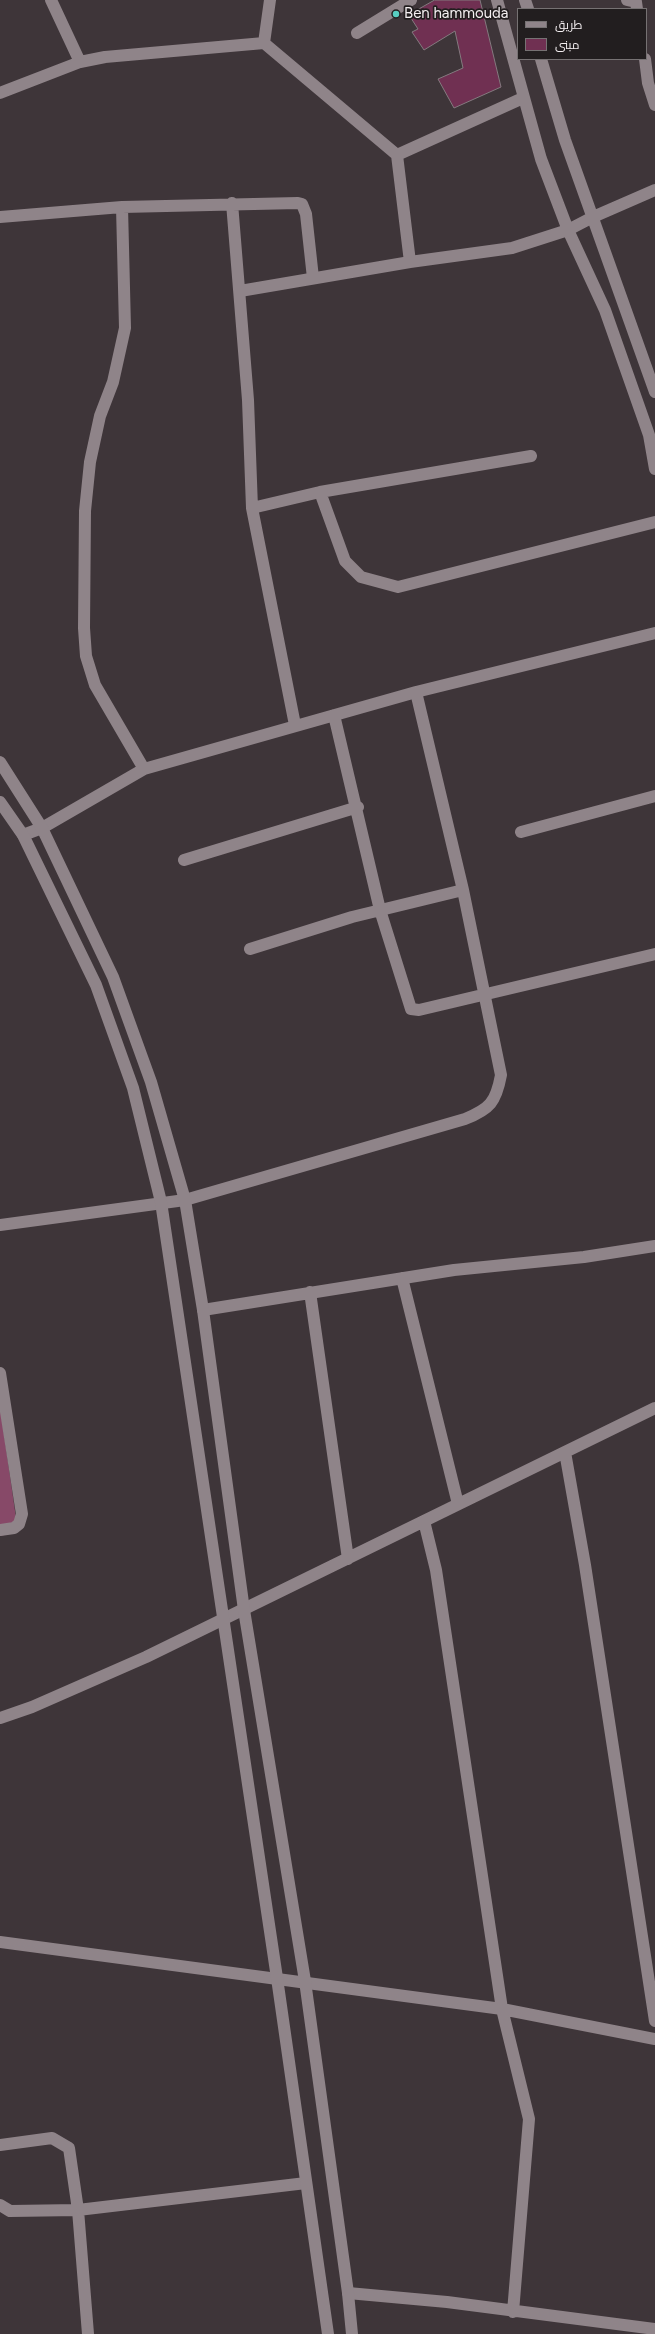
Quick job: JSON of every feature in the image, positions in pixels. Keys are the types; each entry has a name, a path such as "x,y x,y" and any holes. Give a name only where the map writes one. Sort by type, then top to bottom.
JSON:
{"street":[{"path":"51,0 80,62"},
{"path":"264,43 270,0"},
{"path":"357,33 411,0"},
{"path":"497,0 541,159 568,230 605,310 649,436 655,469"},
{"path":"0,93 80,62 105,57 152,51 264,43 397,155 410,262"},
{"path":"541,60 565,140 655,392"},
{"path":"644,60 648,83 655,105"},
{"path":"397,155 523,98"},
{"path":"240,291 410,262 512,248 568,230 592,217 655,190"},
{"path":"0,216 232,203 287,202 302,204 306,214 313,278"},
{"path":"232,203 240,291 252,508 295,725"},
{"path":"122,208 125,328 115,375 100,416 90,462 85,511 84,628 86,656 95,685 144,769"},
{"path":"252,508 320,492 531,456"},
{"path":"320,492 345,561 361,577 398,587 655,522"},
{"path":"23,836 42,828 144,769 295,725 416,692 655,633"},
{"path":"0,1225 185,1200 465,1119 481,1113 492,1103 498,1090 501,1075 462,890 416,692"},
{"path":"334,715 358,807 380,910 411,1009 419,1010 655,954"},
{"path":"0,762 42,828 113,976 151,1082 185,1200 203,1310 244,1610 305,1981 348,2293 352,2334"},
{"path":"521,832 655,796"},
{"path":"0,802 23,836 96,985 133,1088 162,1202 222,1620 277,1978 328,2334"},
{"path":"184,860 358,807"},
{"path":"250,949 286,936 380,910 462,890"},
{"path":"203,1310 454,1270 584,1257 655,1246"},
{"path":"402,1278 458,1504"},
{"path":"310,1292 348,1559"},
{"path":"0,1373 22,1514 19,1524 14,1528 0,1530"},
{"path":"0,1718 32,1707 244,1610 655,1408"},
{"path":"565,1452 585,1565 655,2021"},
{"path":"424,1521 436,1570 502,2009 529,2119 513,2312"},
{"path":"0,1942 305,1981 502,2009 655,2039"},
{"path":"0,2145 52,2138 69,2148 78,2210 88,2334"},
{"path":"0,2205 10,2210 78,2210 306,2183"},
{"path":"348,2293 448,2302 513,2312 597,2328 655,2329"}],"shaded area":[{"path":"0,1406 18,1532 0,1536"}],"building":[{"path":"435,0 480,0 501,87 454,108 438,79 463,68 455,31 424,50 412,32 418,29 409,15"}],"place":[{"name":"Ben hammouda","path":"396,14"}]}
